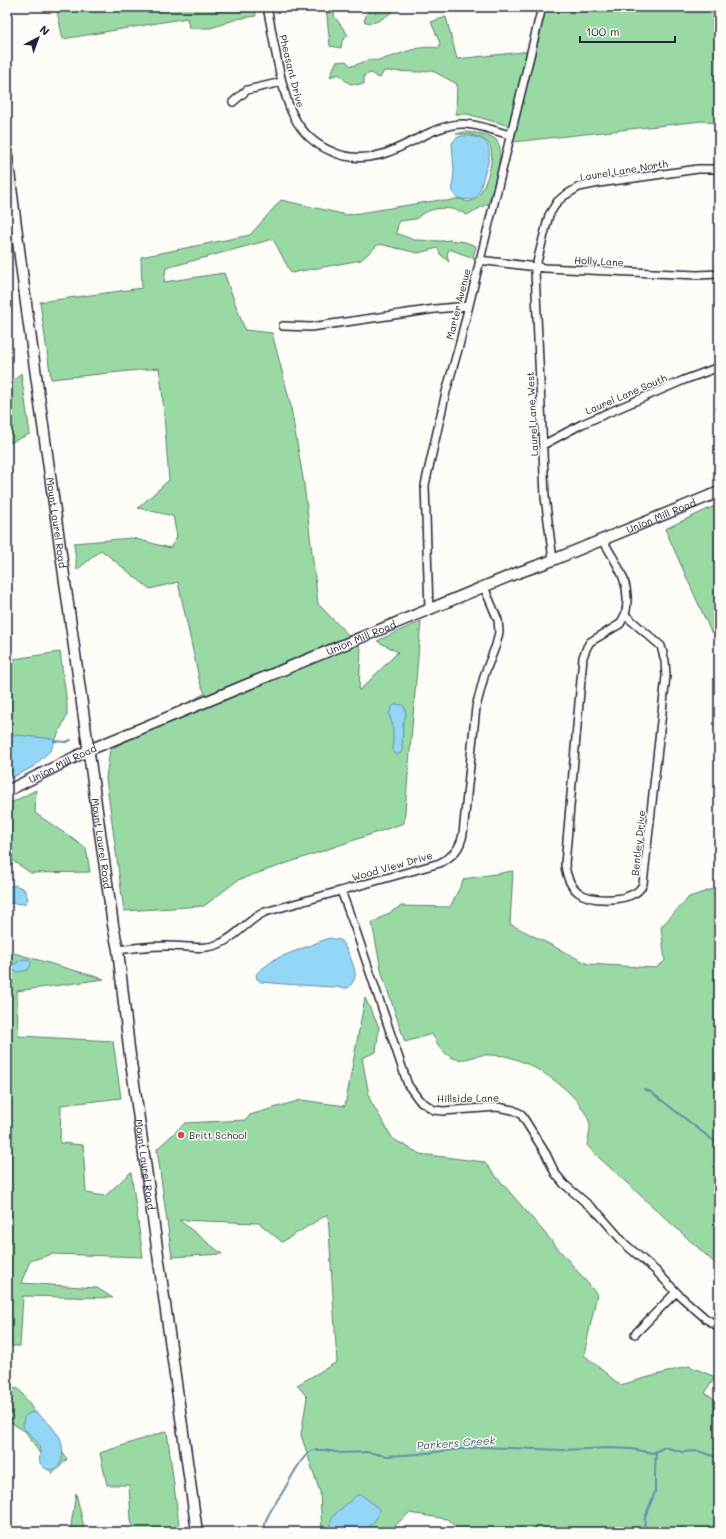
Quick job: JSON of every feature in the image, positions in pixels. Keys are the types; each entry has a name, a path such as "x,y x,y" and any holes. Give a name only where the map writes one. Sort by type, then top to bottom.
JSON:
{"main road":[{"name":"Mount Laurel Road","path":"7,156 27,311 113,925 118,950 129,1048 196,1532"},
{"name":"Union Mill Road","path":"7,792 89,750 719,492"}],"street":[{"name":"Pheasant Drive","path":"267,7 282,82 290,110 303,130 320,146 342,155 359,157 380,155 440,129 458,124 479,126 510,135"},
{"name":"Marter Avenue","path":"429,610 425,484 446,392 542,7"},
{"path":"232,102 247,90 282,82"},
{"name":"Laurel Lane North","path":"536,267 549,215 557,202 571,191 579,187 599,183 698,169 719,169"},
{"name":"Holly Lane","path":"479,260 545,268 697,275 719,274"},
{"name":"Laurel Lane West","path":"536,267 546,510 553,560"},
{"path":"283,326 311,327 435,309 468,306"},
{"name":"Laurel Lane South","path":"543,445 582,424 684,380 719,367"},
{"path":"602,539 616,562 626,584 628,602 625,615"},
{"name":"Wood View Drive","path":"118,950 163,946 199,947 215,945 229,939 258,915 440,863 452,857 459,847 465,822 476,707 499,632 498,620 484,587"},
{"name":"Bentley Drive","path":"625,615 661,646 665,661 666,676 643,884 636,893 625,898 599,899 586,897 576,891 569,882 565,864 583,658 590,642 620,624 625,615"},
{"name":"Hillside Lane","path":"341,891 408,1085 416,1097 429,1107 440,1111 497,1107 512,1110 521,1114 560,1178 570,1189 599,1214 625,1244 655,1270 676,1292 705,1318 719,1327"},
{"path":"635,1334 676,1292"}],"green space":[{"path":"56,7 255,7 256,16 237,19 211,28 189,28 187,18 63,39"},
{"path":"326,7 335,7 334,16 348,35 342,41 341,48 330,46"},
{"path":"374,7 398,8 382,19 373,23 364,21 367,13"},
{"path":"543,7 719,7 719,124 702,121 513,142 517,128 467,114 456,114 457,84 431,70 422,72 384,71 380,78 376,77 372,73 364,75 364,84 350,84 339,74 330,77 336,62 346,61 351,66 369,60 386,58 415,49 431,47 439,48 440,43 431,22 446,17 457,59 532,51"},
{"path":"464,132 491,136 497,141 499,146 499,162 489,203 467,215 447,208 427,211 416,219 399,221 396,233 414,240 450,240 465,242 476,246 473,258 449,249 447,255 449,262 440,254 438,248 418,253 379,244 361,260 291,273 273,239 166,268 164,282 224,273 245,330 272,333 290,402 304,484 318,604 361,648 359,691 398,652 377,641 421,621 404,823 238,880 204,906 124,911 106,778 110,750 205,693 200,683 178,582 150,589 101,550 77,570 74,543 132,538 170,548 177,537 173,516 138,508 169,480 159,368 51,379 40,302 142,288 141,257 250,235 281,200 347,215 440,200 447,201 460,199 470,202 479,195 483,189 489,172 492,155 491,148 485,140 465,134 456,134"},
{"path":"21,373 30,434 9,443 7,438 7,385 12,383"},
{"path":"719,504 719,632 711,632 665,529"},
{"path":"60,652 67,704 67,715 54,743 7,770 7,660"},
{"path":"36,790 35,813 86,848 90,872 31,873 7,857 7,805"},
{"path":"513,871 510,924 588,964 656,968 665,961 661,927 689,897 719,887 719,1267 594,1153 587,1145 590,1133 590,1123 584,1110 576,1099 554,1080 529,1065 505,1056 483,1055 455,1059 442,1050 432,1034 405,1042 382,974 372,923 401,906 450,907 464,879"},
{"path":"7,951 104,979 17,991 18,1036 113,1041 121,1098 61,1105 60,1143 83,1145 86,1193 105,1196 131,1172 143,1257 52,1254 30,1261 21,1283 97,1288 113,1298 23,1296 20,1346 7,1346"},
{"path":"365,998 379,1027 376,1052 362,1058 370,1100 393,1139 420,1154 484,1162 597,1294 584,1355 620,1385 689,1366 715,1377 705,1393 719,1402 719,1532 461,1532 447,1519 409,1513 388,1532 322,1532 320,1492 301,1435 307,1397 297,1385 337,1362 328,1214 282,1242 259,1223 179,1220 222,1254 172,1257 157,1149 185,1123 246,1120 250,1115 301,1100 345,1106"},
{"path":"7,1388 19,1389 67,1459 53,1474 26,1432 7,1420"},
{"path":"167,1431 180,1532 134,1532 131,1520 129,1485 107,1485 100,1453"},
{"path":"76,1493 85,1532 70,1532"}],"water":[{"path":"461,136 471,136 484,141 489,150 488,164 480,190 474,198 470,200 456,197 452,189 454,171 452,143 456,138"},
{"path":"396,704 403,705 406,714 403,724 402,752 397,755 393,751 393,727 389,714 392,707"},
{"path":"7,734 54,739 55,741 51,750 33,767 7,780"},
{"path":"15,885 24,889 28,899 25,904 7,903 7,887"},
{"path":"329,938 340,940 353,964 355,977 348,988 261,982 257,979 256,975 258,972 275,959"},
{"path":"24,959 31,962 28,970 17,972 7,968 9,962 16,964 19,960"},
{"path":"34,1412 48,1422 61,1439 63,1450 62,1458 61,1462 56,1468 48,1470 43,1467 39,1459 39,1446 23,1426 25,1416"},
{"path":"357,1495 362,1495 379,1509 376,1519 363,1532 331,1532 331,1521 334,1515"}],"waterway":[{"path":"54,741 66,742 71,740"},
{"path":"644,1089 651,1092 719,1145"},
{"name":"Parkers Creek","path":"264,1532 266,1520 270,1511 300,1463 312,1450 325,1450 341,1453 366,1452 387,1456 480,1447 562,1450 610,1448 631,1449 653,1453 665,1447 682,1452 698,1451 719,1458"},
{"path":"644,1532 645,1517 655,1492 656,1451"}],"place":[{"name":"Britt School","path":"181,1135"}]}
